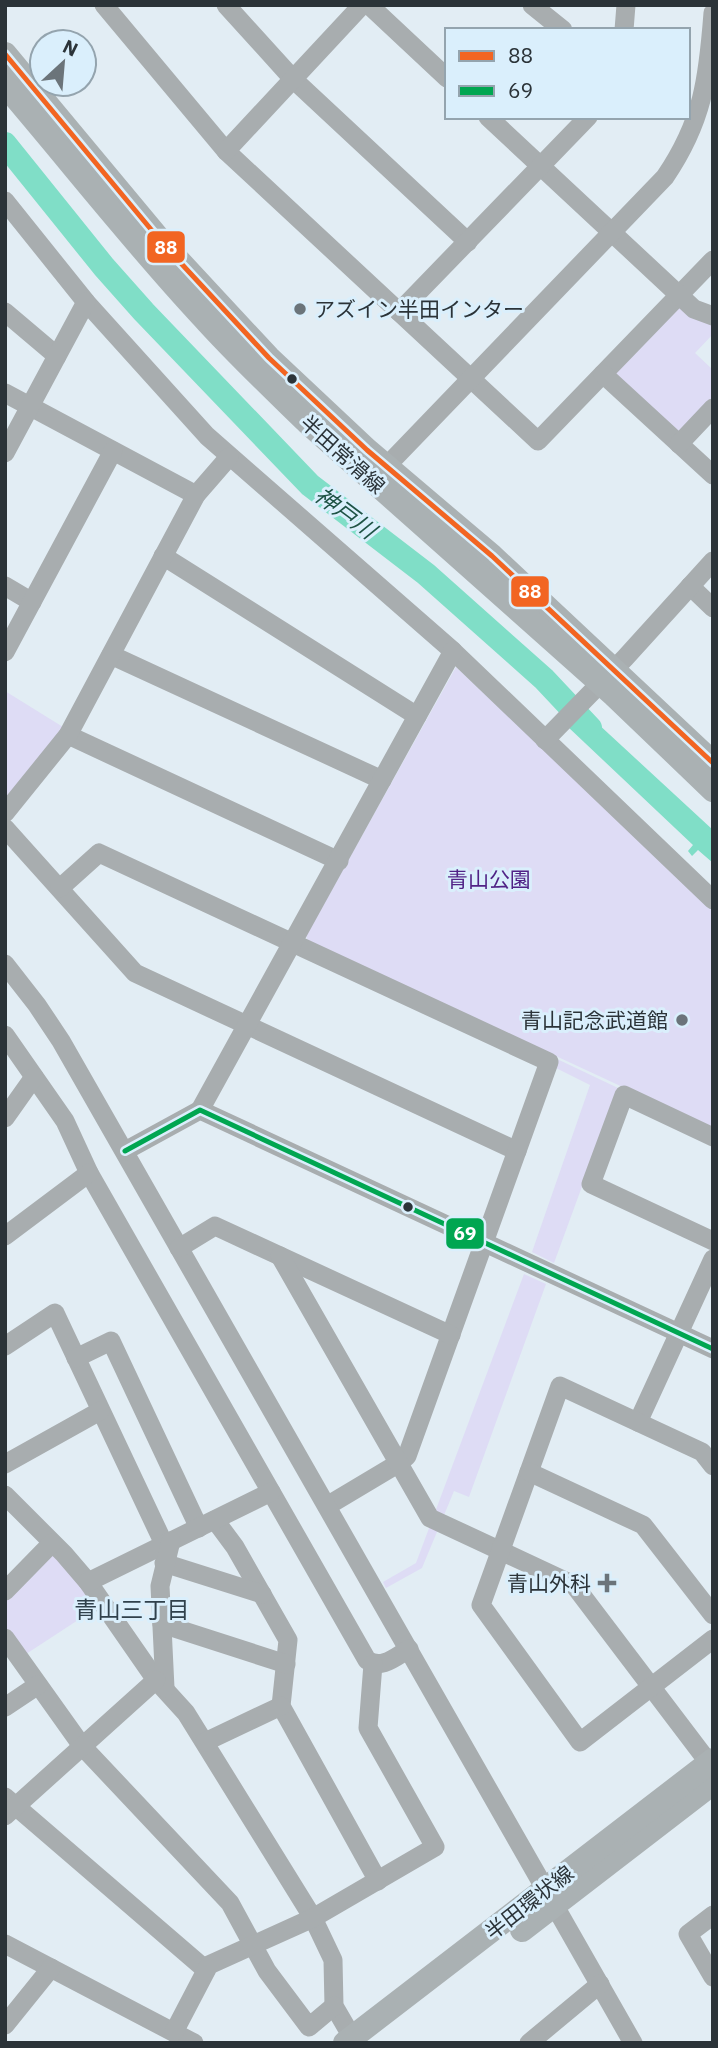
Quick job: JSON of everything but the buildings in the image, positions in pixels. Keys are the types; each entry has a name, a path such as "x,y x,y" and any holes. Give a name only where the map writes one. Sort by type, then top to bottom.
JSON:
{"main road":[{"name":"半田常滑線","path":"5,54 216,303 320,407 379,474"},
{"name":"半田常滑線","path":"5,85 202,317 307,422 492,556 600,683 713,790"},
{"name":"半田常滑線","path":"600,683 713,762"},
{"name":"半田環状線","path":"357,2041 551,1896 712,1769"}],"street":[{"path":"104,5 226,151 538,441 713,260"},
{"path":"226,151 362,5"},
{"path":"369,5 445,76"},
{"path":"532,5 561,28"},
{"path":"624,28 626,5"},
{"path":"230,7 293,79 468,242"},
{"path":"379,474 665,177 682,153 695,126 704,96 712,44 713,13"},
{"path":"490,119 694,309 713,316"},
{"path":"399,312 586,119"},
{"path":"5,201 86,302 207,436 550,735 713,900"},
{"path":"5,452 86,302"},
{"path":"5,312 57,356"},
{"path":"603,374 713,475"},
{"path":"5,393 196,495"},
{"path":"679,444 713,408"},
{"path":"5,652 113,451"},
{"path":"5,813 68,735 196,495 229,457"},
{"path":"163,556 417,716"},
{"path":"550,735 713,561"},
{"path":"5,586 32,602"},
{"path":"690,586 713,608"},
{"path":"125,1151 200,1110 453,651"},
{"path":"111,654 382,780"},
{"path":"68,735 339,861"},
{"path":"5,828 135,974 517,1151"},
{"path":"60,888 99,853 549,1062 407,1456 327,1506"},
{"path":"5,964 37,1004 61,1041 634,2043"},
{"path":"5,1035 65,1121 89,1172 366,1660 382,1665 409,1649"},
{"path":"5,1118 34,1077"},
{"path":"713,1137 624,1096 591,1184 713,1241"},
{"path":"200,1110 713,1349"},
{"path":"5,1236 89,1172"},
{"path":"179,1248 215,1226 451,1335"},
{"path":"281,1256 430,1518 574,1585 712,1769"},
{"path":"638,1422 713,1259"},
{"path":"5,1346 55,1313 166,1550 160,1586 160,1684 9,1806 206,1970"},
{"path":"76,1358 111,1341 207,1524 221,1531 235,1547 288,1640 281,1706 378,1881"},
{"path":"713,1466 702,1452 560,1386 481,1605 580,1742 713,1639"},
{"path":"5,1464 100,1411"},
{"path":"529,1472 643,1525 713,1615"},
{"path":"88,1582 166,1550 207,1524 271,1492"},
{"path":"5,1495 88,1582 205,1742 313,1918 333,1960 334,2006 357,2041"},
{"path":"5,1591 52,1543"},
{"path":"166,1550 262,1594"},
{"path":"162,1624 286,1664"},
{"path":"5,1639 82,1746 230,1903 267,1971 309,2027 334,2006"},
{"path":"174,2032 209,1965 313,1918 435,1847 368,1728 373,1664"},
{"path":"5,1707 38,1685"},
{"path":"205,1742 281,1706"},
{"path":"713,1915 688,1934 713,1977"},
{"path":"5,1944 194,2043"},
{"path":"5,2025 51,1968"},
{"path":"529,2043 600,1984"}],"green space":[{"path":"677,307 713,323 713,334 695,353 713,370 713,397 681,431 675,431 616,375 616,370"},
{"name":"青山公園","path":"456,667 713,910 713,1129 308,941 306,936"},
{"path":"5,691 63,727 5,801"},
{"path":"555,1058 618,1088 554,1263 532,1252 590,1085 554,1067"},
{"path":"524,1274 546,1284 469,1497 454,1491 422,1568 386,1588 383,1582 416,1563"},
{"path":"49,1555 57,1555 98,1607 26,1654 5,1627 5,1600"}],"shaded area":[{"path":"583,710 713,830 713,863 698,850 692,856 688,851 693,845 567,726"}],"waterway":[{"name":"神戸川","path":"5,144 104,267 144,312 310,485 426,574 544,679 590,728"}],"transit line":[{"name":"88","path":"5,54 164,245 269,358 367,450 492,556 713,763"},
{"name":"69","path":"125,1151 200,1110 713,1349"}],"place":[{"name":"アズイン半田インター","path":"300,309"},
{"name":"青山記念武道館","path":"682,1020"},
{"name":"青山外科","path":"607,1583"}],"district":[{"name":"青山三丁目","path":"132,1609"}]}
